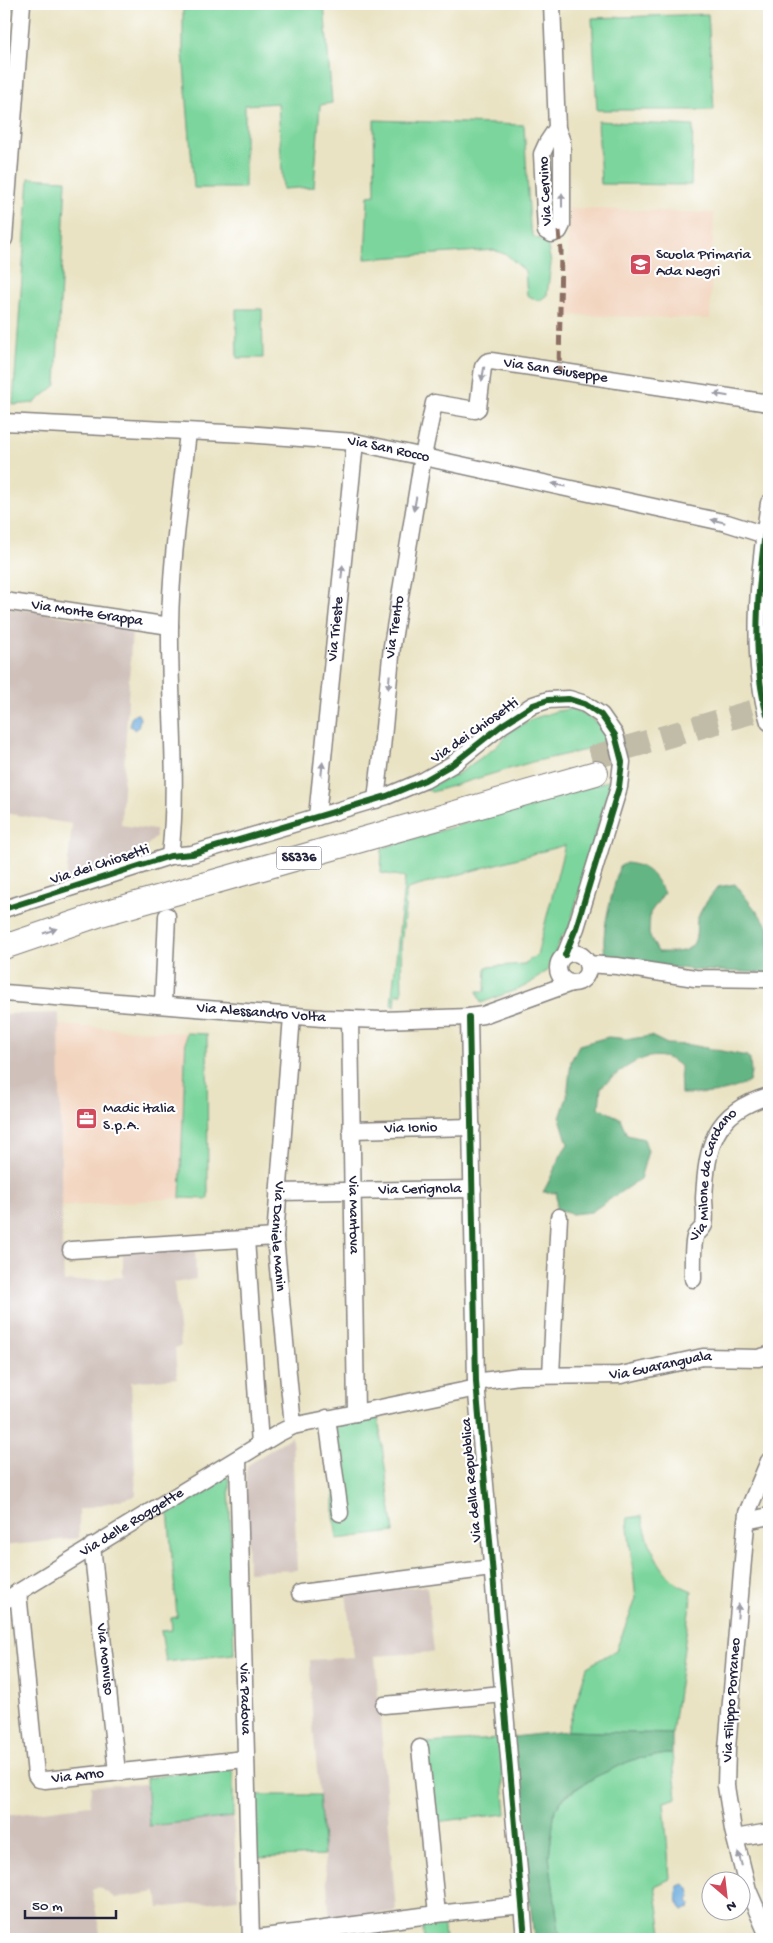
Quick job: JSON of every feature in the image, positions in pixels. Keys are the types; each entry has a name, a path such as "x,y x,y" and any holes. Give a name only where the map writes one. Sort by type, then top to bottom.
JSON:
{"highway":[{"name":"SS336","path":"4,931 97,899 593,766 102,914 4,947"}],"street":[{"path":"4,238 22,4"},
{"name":"Via Cervino","path":"552,4 558,128 562,142 562,225 559,231 552,234 546,231 542,154 547,143 558,128"},
{"name":"Via San Giuseppe","path":"423,456 434,403 475,410 478,408 483,367 487,362 491,361 769,402"},
{"name":"Via San Rocco","path":"4,422 355,442 726,523 765,535"},
{"name":"Via dei Chiosetti","path":"170,856 174,821 170,626 172,568 188,432"},
{"name":"Via Trieste","path":"316,817 355,442"},
{"name":"Via Trento","path":"376,800 392,646 423,456"},
{"path":"769,503 757,630 760,682 769,722"},
{"name":"Via Monte Grappa","path":"4,601 170,626"},
{"name":"Via dei Chiosetti","path":"4,909 170,856 192,854 376,800 425,780 453,764 533,705 548,700 569,699 595,709 601,714 615,735 621,754 622,769 619,786 576,928 577,967"},
{"path":"162,1004 167,916"},
{"name":"Via Alessandro Volta","path":"4,993 162,1004 292,1016 382,1020 469,1017 484,1014 516,1003 577,967 598,974 637,970 695,978 769,979"},
{"name":"Via Alessandro Volta","path":"516,1003 534,991 558,970 562,979 577,967"},
{"name":"Via Daniele Manin","path":"292,1016 275,1237 293,1426"},
{"name":"Via della Repubblica","path":"469,1017 477,1385 525,1939"},
{"name":"Via Mantova","path":"350,1018 356,1413"},
{"name":"Via Milone da Cardano","path":"693,1279 695,1237 704,1225 705,1173 708,1154 715,1137 726,1118 737,1109 769,1096"},
{"name":"Via Ionio","path":"351,1130 472,1127"},
{"name":"Via Cerignola","path":"278,1192 473,1189"},
{"path":"551,1375 559,1217"},
{"path":"72,1250 275,1237"},
{"path":"246,1239 260,1444"},
{"name":"Via Guaranguala","path":"477,1385 519,1376 622,1375 703,1357 758,1358 769,1356"},
{"name":"Via delle Roggette","path":"4,1602 92,1546 293,1426 477,1385"},
{"path":"327,1418 340,1513"},
{"name":"Via Padova","path":"238,1459 250,1939"},
{"name":"Via Filippo Porraneo","path":"769,1461 747,1513 727,1749 726,1786 735,1838 748,1890 769,1938"},
{"path":"746,1521 769,1516"},
{"name":"Via Monviso","path":"92,1546 117,1772"},
{"path":"300,1593 492,1568"},
{"name":"Via Arno","path":"18,1592 37,1777 45,1780 245,1759"},
{"path":"384,1706 503,1694"},
{"path":"420,1748 437,1914"},
{"path":"735,1838 769,1832"},
{"path":"250,1939 437,1914 522,1905"}],"shaded area":[{"name":"Scuola Primaria Ada Negri","path":"569,208 714,213 710,319 566,315"},
{"path":"4,606 132,628 121,825 155,830 156,837 131,860 66,881 72,824 4,813"},
{"path":"59,1013 64,1282 123,1277 123,1253 195,1247 196,1279 174,1283 181,1346 175,1348 177,1378 131,1382 136,1496 79,1510 79,1538 4,1546 4,1014"},
{"path":"59,1025 186,1033 180,1198 61,1207"},
{"path":"292,1436 297,1570 248,1572 246,1472 248,1465"},
{"path":"427,1586 434,1652 375,1656 396,1911 330,1920 312,1714 310,1660 354,1657 346,1594"},
{"path":"146,1784 149,1825 233,1817 238,1899 159,1908 157,1892 115,1898 99,1887 92,1890 101,1939 4,1939 4,1816 90,1805 91,1786"},
{"path":"361,1932 362,1939 310,1939"}],"green space":[{"path":"4,4 12,4 4,107"},
{"path":"324,4 332,103 320,105 314,187 283,189 278,103 245,105 245,188 194,188 183,53 183,7"},
{"path":"708,14 714,110 597,110 592,18"},
{"path":"374,120 524,125 530,227 533,236 547,243 551,263 547,295 539,301 527,295 525,271 507,255 494,250 365,259 368,196 375,195"},
{"path":"598,121 693,126 691,185 601,184"},
{"path":"29,178 66,180 56,385 34,403 13,405"},
{"path":"236,309 262,309 263,358 237,358"},
{"path":"572,709 596,722 613,744 532,762 432,792 425,789 458,774 496,747 512,730 532,719 557,711"},
{"path":"611,780 567,935 563,934 547,971 526,986 481,1003 477,991 485,991 486,967 524,964 537,955 565,845 407,889 401,946 402,994 396,994 395,1007 391,1005 405,877 381,873 382,848"},
{"path":"626,863 640,866 650,872 664,893 650,913 649,934 658,952 681,951 691,947 696,936 697,920 706,903 718,887 735,884 769,927 769,973 696,970 607,959 604,950 604,939 607,914 619,867"},
{"path":"186,1033 207,1034 208,1199 180,1198"},
{"path":"651,1036 667,1044 691,1045 747,1056 750,1060 751,1073 749,1082 716,1093 681,1094 680,1066 670,1059 659,1056 639,1060 619,1072 601,1087 599,1108 620,1118 627,1135 644,1139 648,1151 640,1179 591,1212 572,1214 556,1210 557,1193 543,1192 560,1156 568,1144 560,1118 567,1097 571,1061 579,1045 608,1037 630,1039"},
{"path":"378,1417 394,1532 337,1539 334,1516 335,1430 338,1425"},
{"path":"225,1477 229,1478 234,1654 166,1662 161,1631 172,1630 171,1618 177,1617 168,1510"},
{"path":"642,1516 650,1543 668,1576 681,1586 692,1591 672,1734 567,1731 587,1667 616,1650 636,1599 627,1518"},
{"path":"567,1731 672,1734 672,1753 632,1760 595,1777 566,1795 555,1809 549,1856 560,1939 534,1939 513,1737"},
{"path":"499,1739 506,1814 434,1822 425,1743"},
{"path":"672,1753 677,1798 664,1802 670,1879 655,1886 663,1939 560,1939 549,1856 555,1809 566,1796 595,1777 632,1760"},
{"path":"229,1767 233,1773 233,1817 149,1826 146,1778"},
{"path":"253,1795 319,1795 324,1855 256,1858"},
{"path":"443,1919 445,1939 424,1939 422,1922"}],"water":[{"path":"136,714 140,718 138,728 135,730 130,726 131,718"},
{"path":"684,1884 689,1889 691,1905 690,1908 683,1910 679,1905 677,1895 679,1886"}],"tunnel":[{"path":"591,758 769,707"}],"marked path":[{"path":"559,231 561,251 559,371"}],"cycle path":[{"path":"767,715 758,664 757,637 762,555 769,503"},
{"path":"4,909 170,856 192,854 387,796 425,780 453,764 502,725 533,705 548,700 569,699 585,704 601,715 615,735 622,762 619,787 576,928 565,955"},
{"path":"469,1017 476,1382 525,1939"}],"place":[{"name":"Scuola Primaria Ada Negri","path":"640,264"},
{"name":"Madic italia S.p.A.","path":"87,1118"}]}
